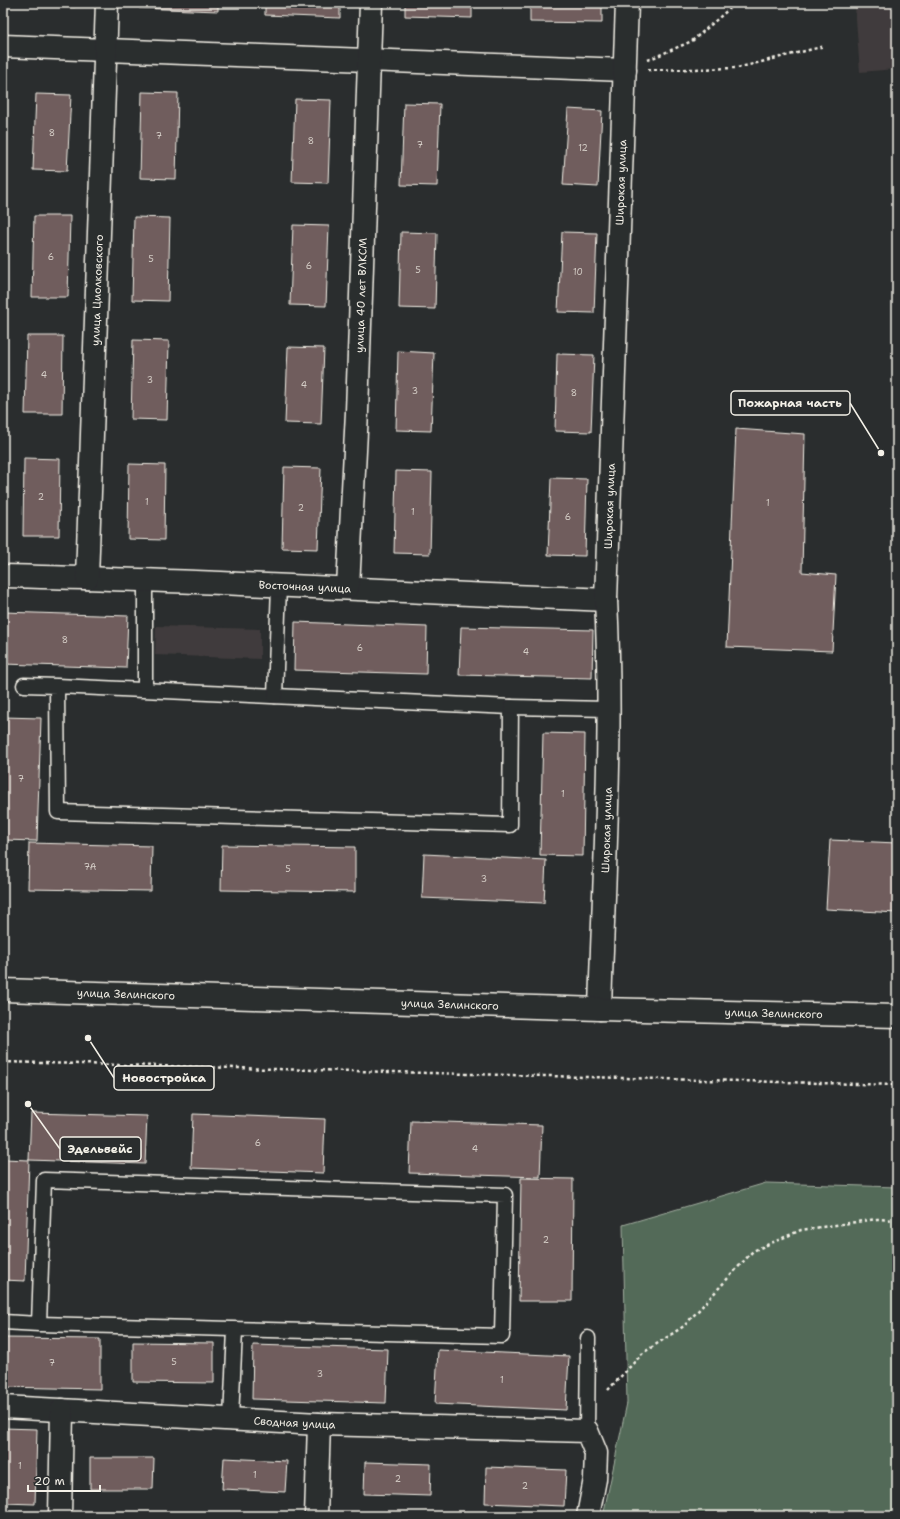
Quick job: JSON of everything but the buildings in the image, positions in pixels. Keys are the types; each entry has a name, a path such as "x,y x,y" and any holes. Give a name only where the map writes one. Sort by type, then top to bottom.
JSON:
{"street":[{"name":"улица Циолковского","path":"87,578 107,3"},
{"name":"улица 40 лет ВЛКСМ","path":"348,587 357,412 371,3"},
{"name":"Широкая улица","path":"600,1010 609,656 606,600 627,3"},
{"path":"3,46 625,70"},
{"name":"Восточная улица","path":"3,576 348,587 446,594 606,600"},
{"name":"улица Зелинского","path":"3,990 600,1010 897,1016"},
{"name":"Сводная улица","path":"3,1407 319,1424 587,1431"},
{"path":"60,1516 62,1410"},
{"path":"316,1516 319,1424"},
{"path":"587,1431 596,1453 595,1479 588,1516"}],"lane":[{"path":"144,688 145,580"},
{"path":"276,696 279,586"},
{"path":"24,685 144,688 511,707 608,709"},
{"path":"57,686 58,812 510,825 511,707"},
{"path":"3,1322 39,1324 234,1330 502,1336 506,1195 44,1180 39,1324"},
{"path":"231,1419 234,1330"},
{"path":"587,1431 588,1338"}],"path":[{"path":"625,70 692,41 736,3"},
{"path":"625,70 737,68 825,46"},
{"path":"3,1062 897,1085"},
{"path":"606,1393 609,1387 643,1353 684,1326 753,1251 801,1230 877,1219 897,1220"}],"shaded area":[{"path":"891,3 896,69 860,72 855,6"},
{"path":"156,626 260,629 260,659 155,655"}],"green space":[{"path":"766,1183 897,1187 897,1516 603,1516 627,1403 623,1225"}],"place":[{"name":"Пожарная часть","path":"881,453"},
{"name":"Новостройка","path":"88,1038"},
{"name":"Эдельвейс","path":"28,1104"}]}
